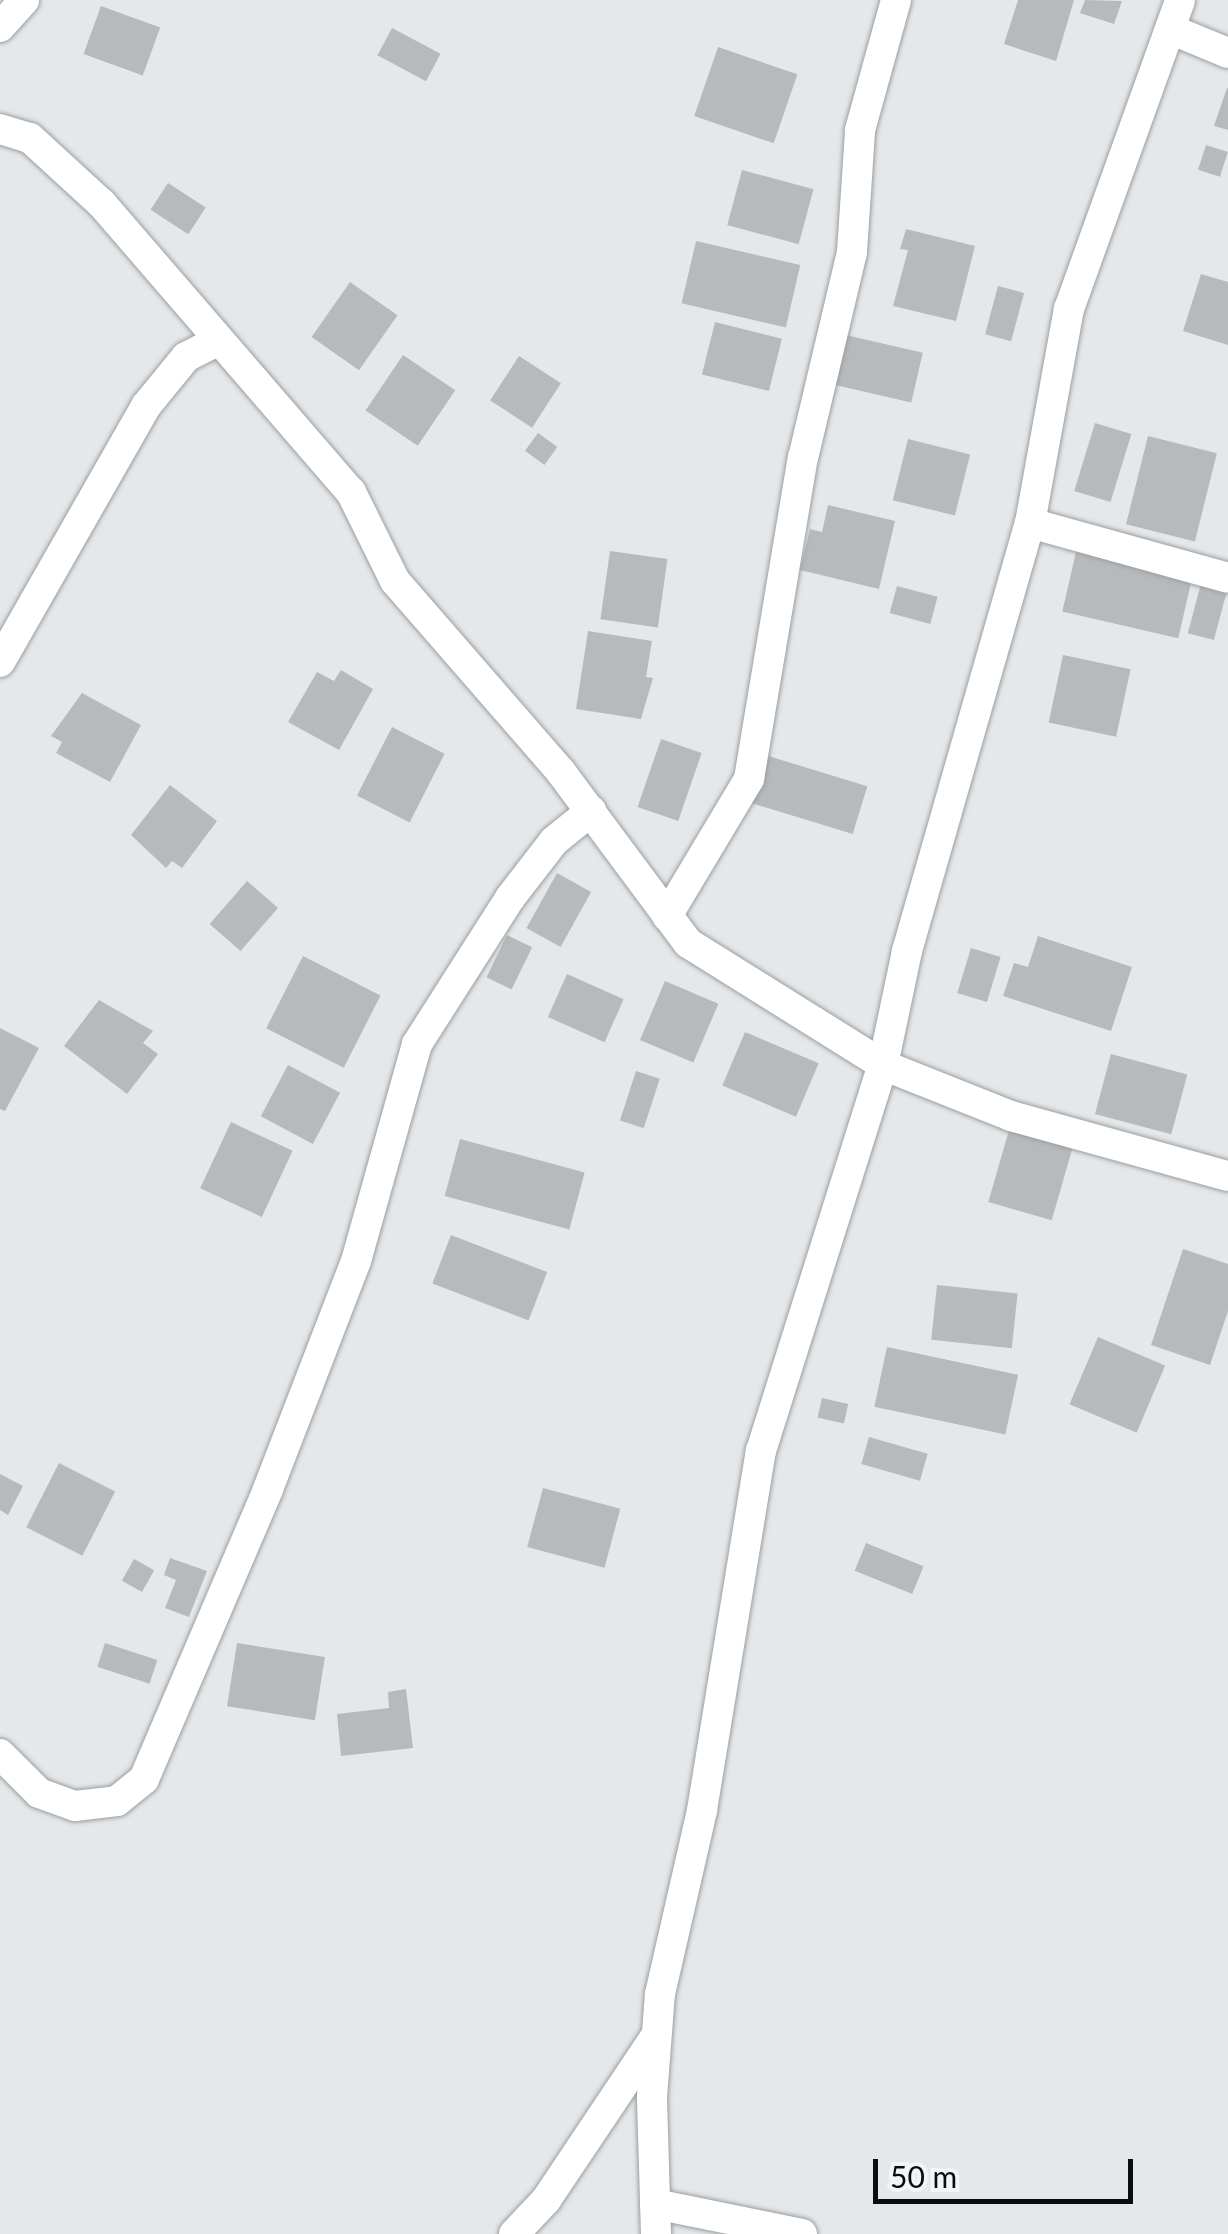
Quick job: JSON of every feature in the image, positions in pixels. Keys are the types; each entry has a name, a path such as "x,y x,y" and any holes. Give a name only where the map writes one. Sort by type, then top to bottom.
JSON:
{"street":[{"path":"0,27 24,0"},
{"path":"666,916 748,779 803,458 852,252 860,130 896,0"},
{"path":"802,2234 655,2219 656,2035 702,1810 760,1451 882,1065 907,951 1030,523 1069,308 1180,0"},
{"path":"1170,30 1228,53"},
{"path":"0,128 30,138 102,204 352,492 395,581 591,811 688,943 882,1065 1011,1116 1228,1176"},
{"path":"0,662 146,406 177,366 218,340"},
{"path":"1030,523 1228,578"},
{"path":"0,1754 39,1793 75,1806 116,1801 144,1779 268,1489 356,1261 417,1044 510,898 554,841 591,811"},
{"path":"514,2234 546,2200 656,2035"}],"building":[{"path":"1018,0 1074,0 1056,61 1004,44"},
{"path":"1085,0 1122,1 1114,24 1080,13"},
{"path":"101,6 160,28 143,75 84,54"},
{"path":"392,28 441,54 426,81 377,55"},
{"path":"718,47 797,74 774,143 694,116"},
{"path":"1228,88 1228,130 1214,126"},
{"path":"1206,145 1228,152 1220,177 1198,170"},
{"path":"742,170 813,189 799,244 727,225"},
{"path":"168,183 206,208 188,234 151,210"},
{"path":"906,229 975,246 956,321 893,306 908,250 900,249"},
{"path":"696,241 800,265 786,327 682,303"},
{"path":"1201,274 1228,282 1228,345 1183,331"},
{"path":"350,282 398,315 359,370 312,337"},
{"path":"998,286 1024,293 1011,341 985,334"},
{"path":"715,322 782,339 769,391 702,374"},
{"path":"837,333 923,353 911,402 826,383"},
{"path":"403,355 455,390 418,446 366,411"},
{"path":"519,356 561,383 532,428 490,400"},
{"path":"1095,423 1131,434 1111,502 1074,491"},
{"path":"538,433 557,447 544,465 525,451"},
{"path":"1148,436 1217,453 1195,541 1126,524"},
{"path":"908,439 970,454 955,516 893,500"},
{"path":"828,505 895,521 879,589 800,570 810,529 822,532"},
{"path":"610,551 667,559 658,627 600,619"},
{"path":"1076,552 1192,579 1178,638 1062,611"},
{"path":"1202,580 1228,587 1214,640 1188,633"},
{"path":"897,586 938,597 930,624 890,613"},
{"path":"588,631 652,641 646,677 653,678 641,719 576,709"},
{"path":"1063,655 1130,669 1116,737 1049,722"},
{"path":"341,670 373,689 339,750 288,722 317,672 334,681"},
{"path":"82,693 141,725 110,782 56,753 62,742 51,736"},
{"path":"392,727 445,754 410,822 357,796"},
{"path":"661,739 702,753 678,821 638,807"},
{"path":"765,755 867,786 853,834 750,803"},
{"path":"170,785 217,821 182,868 172,861 166,868 131,835"},
{"path":"557,873 591,892 561,947 526,928"},
{"path":"247,881 278,908 241,951 210,924"},
{"path":"507,935 532,947 512,990 486,977"},
{"path":"1038,936 1132,967 1111,1031 1003,996 1014,963 1028,967"},
{"path":"971,948 1001,957 987,1002 957,993"},
{"path":"303,956 381,995 344,1068 266,1028"},
{"path":"567,974 624,999 605,1042 548,1017"},
{"path":"665,981 718,1004 693,1063 640,1040"},
{"path":"99,1000 153,1031 143,1043 158,1054 127,1094 64,1046"},
{"path":"0,1028 39,1048 5,1111 0,1109"},
{"path":"745,1032 819,1063 796,1117 722,1085"},
{"path":"1111,1054 1187,1074 1171,1134 1095,1114"},
{"path":"288,1065 340,1093 313,1144 261,1116"},
{"path":"636,1071 660,1079 644,1128 620,1120"},
{"path":"231,1122 293,1151 262,1217 200,1188"},
{"path":"1009,1130 1072,1148 1052,1220 988,1202"},
{"path":"460,1139 585,1172 569,1229 445,1196"},
{"path":"451,1235 547,1272 529,1320 432,1284"},
{"path":"1183,1249 1228,1264 1228,1311 1210,1365 1151,1345"},
{"path":"937,1285 1018,1293 1012,1348 931,1340"},
{"path":"1098,1337 1165,1366 1137,1433 1069,1404"},
{"path":"887,1347 1018,1375 1005,1435 874,1407"},
{"path":"822,1398 848,1404 844,1424 818,1417"},
{"path":"869,1437 928,1454 920,1481 861,1464"},
{"path":"59,1463 115,1492 82,1556 26,1527"},
{"path":"0,1474 23,1486 8,1515 0,1510"},
{"path":"543,1488 620,1509 604,1568 527,1547"},
{"path":"866,1543 923,1566 912,1594 855,1571"},
{"path":"170,1558 207,1571 189,1617 165,1608 176,1580 164,1575"},
{"path":"134,1559 154,1570 142,1592 122,1581"},
{"path":"105,1643 157,1660 150,1684 97,1667"},
{"path":"237,1643 325,1657 315,1720 227,1706"},
{"path":"406,1689 413,1748 341,1756 337,1714 389,1708 388,1692"}]}
